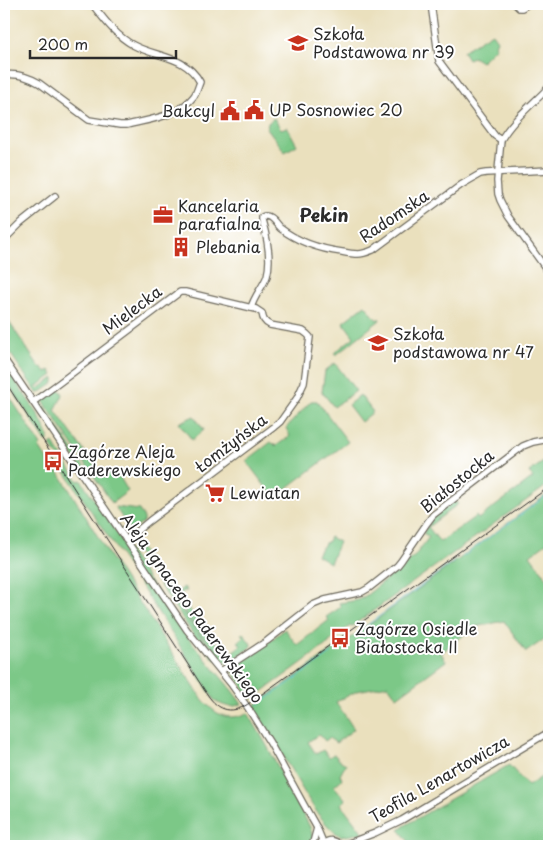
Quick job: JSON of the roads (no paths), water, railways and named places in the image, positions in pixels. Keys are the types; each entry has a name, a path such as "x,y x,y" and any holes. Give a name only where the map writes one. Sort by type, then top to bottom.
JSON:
{"street":[{"path":"4,76 18,74 31,78 89,120 120,125 127,125 174,113 194,96 200,82 189,67 134,46 108,25 92,4"},
{"path":"431,4 439,61 495,136 501,140"},
{"path":"515,4 519,8 528,4"},
{"path":"549,87 504,134 501,140 498,172 498,194 503,207 549,273"},
{"name":"Radomska","path":"251,308 268,270 268,248 262,217 268,215 284,230 300,241 316,247 332,251 364,253 373,250 473,177 486,172 549,170"},
{"path":"4,240 55,196"},
{"name":"Mielecka","path":"33,402 180,292 251,308 262,313"},
{"name":"Łomżyńska","path":"126,540 280,422 299,395 304,383 310,337 303,331 270,325 263,319 262,313"},
{"name":"Aleja Ignacego Paderewskiego","path":"4,359 187,630 236,690 270,743 324,844"},
{"name":"Białostocka","path":"221,671 263,644 313,605 324,600 362,592 369,588 397,566 433,515 523,446 549,439"},
{"name":"Teofila Lenartowicza","path":"340,846 375,833 402,820 549,732"},
{"path":"312,846 317,828"},
{"path":"324,844 336,842 340,846"}],"waterway":[{"path":"462,557 549,494"},
{"path":"359,631 456,560"},
{"path":"259,704 332,653"}],"tram line":[{"path":"4,380 207,694 216,705 227,710 238,709 251,702 549,487"}],"place":[{"name":"Szkoła Podstawowa nr 39","path":"298,43"},
{"name":"UP Sosnowiec 20","path":"254,110"},
{"name":"Bakcyl","path":"230,111"},
{"name":"Kancelaria parafialna","path":"163,215"},
{"name":"Plebania","path":"181,247"},
{"name":"Szkoła podstawowa nr 47","path":"378,343"},
{"name":"Zagórze Aleja Paderewskiego","path":"53,461"},
{"name":"Lewiatan","path":"215,493"},
{"name":"Zagórze Osiedle Białostocka II","path":"340,638"}],"district":[{"name":"Pekin","path":"324,216"}]}
